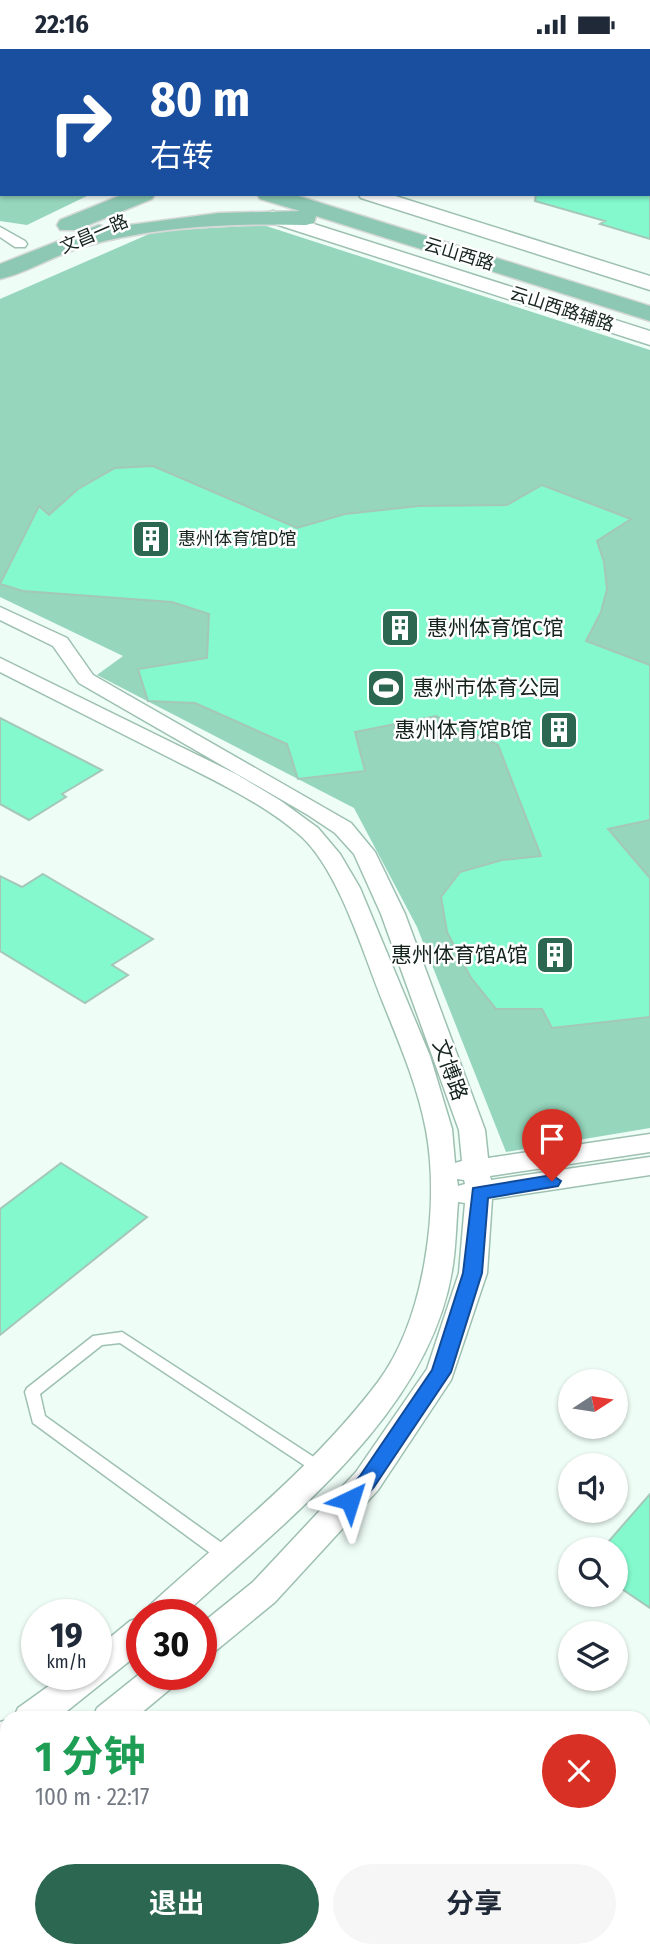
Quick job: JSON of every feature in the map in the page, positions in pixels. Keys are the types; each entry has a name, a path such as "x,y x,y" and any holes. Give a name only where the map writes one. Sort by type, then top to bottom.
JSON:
{"main road":[{"path":"74,232 103,196"},
{"name":"云山西路","path":"280,196 367,210 508,269 650,314"},
{"name":"云山西路","path":"318,196 650,300"},
{"path":"345,196 367,210 650,283"},
{"name":"文昌一路","path":"0,272 74,232 153,200"},
{"path":"74,232 188,221 367,210"},
{"name":"云山西路辅路","path":"273,217 650,338"},
{"name":"文昌一路","path":"7,245 74,232"},
{"path":"508,269 575,314"}],"street":[{"path":"0,231 7,245"},
{"name":"文博路","path":"4,619 60,642 86,678 343,828 364,852 393,914 472,1130 477,1180 472,1273 441,1372 367,1481 264,1592 217,1630"},
{"name":"文博路","path":"0,664 228,779 273,806 310,833 332,859 348,888 417,1056 439,1129 444,1185 438,1272 420,1330 390,1388 321,1469 179,1599"},
{"path":"444,1185 650,1143"},
{"path":"477,1180 650,1166"},
{"path":"112,1656 126,1644"},
{"path":"41,1711 69,1690"},
{"path":"119,1711 145,1690"}],"lane":[{"path":"226,1556 38,1419 32,1392 98,1340 122,1337 321,1469"}],"green space":[{"path":"0,196 87,196 27,225 0,221"},
{"name":"惠州市体育公园","path":"263,225 650,350 650,1128 506,1152 417,927 354,808 97,675 123,656 0,597 0,299 156,231"}],"building":[{"path":"536,196 650,196 650,239 600,224 605,221 535,201"},
{"path":"153,466 297,528 345,514 419,506 507,505 542,485 631,519 597,541 604,562 607,589 601,612 586,641 650,665 650,820 608,829 650,878 650,1017 552,1028 542,1009 496,1009 471,978 447,932 441,897 460,872 502,860 541,856 498,745 436,716 355,732 365,771 298,779 287,744 195,703 148,701 138,669 207,658 209,614 172,602 23,591 0,584 39,506 49,515 78,489 115,468"},
{"path":"0,718 102,770 62,794 66,797 29,820 0,804"},
{"path":"43,874 153,939 112,965 128,975 85,1003 0,951 0,876 22,887"},
{"path":"61,1163 147,1217 0,1335 0,1209"},
{"path":"650,1494 650,1608 628,1593 628,1537 612,1537 625,1523 628,1523 628,1519"}],"place":[{"name":"惠州体育馆D馆","path":"151,539"},
{"name":"惠州体育馆C馆","path":"400,628"},
{"name":"惠州市体育公园","path":"386,688"},
{"name":"惠州体育馆B馆","path":"559,730"},
{"name":"惠州体育馆A馆","path":"555,955"}],"route":[{"path":"350,1500 367,1481 441,1372 472,1273 479,1193 552,1181"}]}
